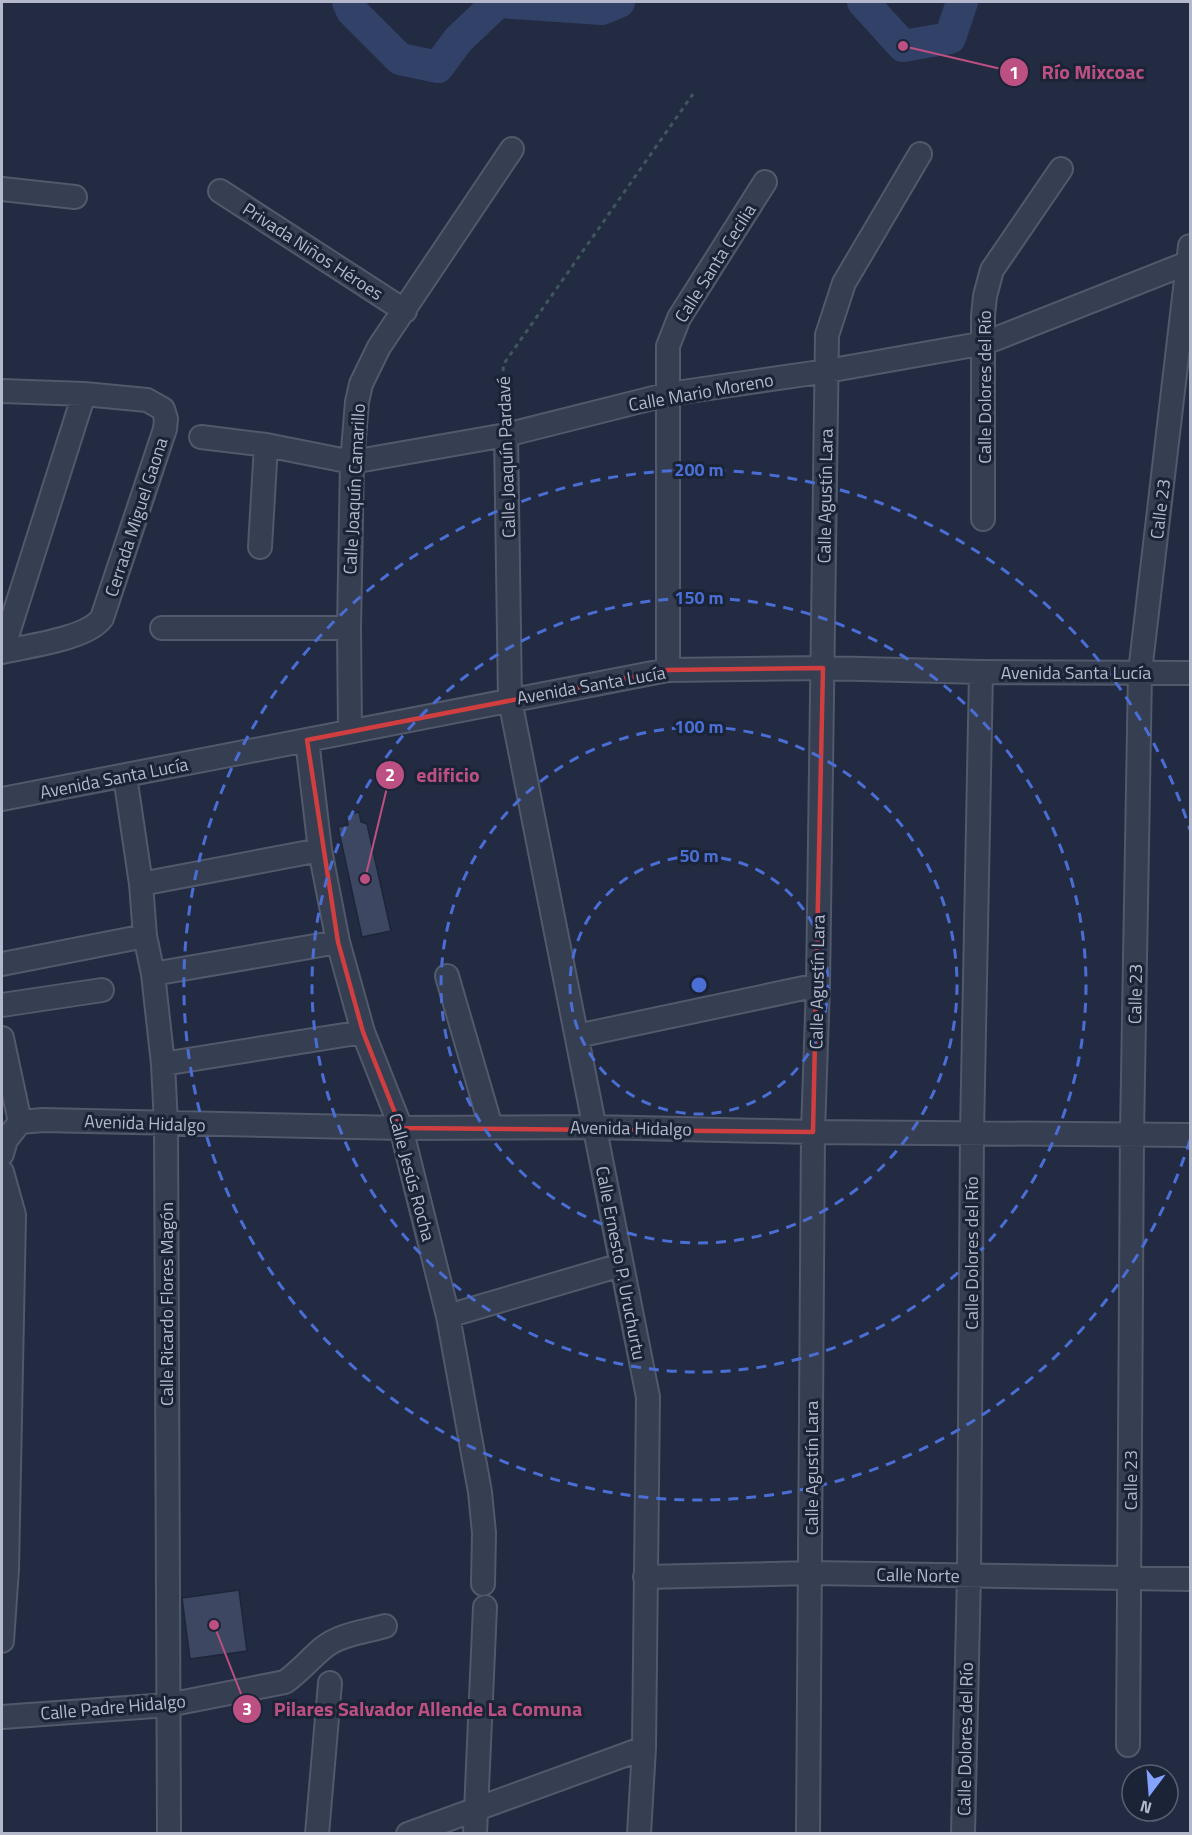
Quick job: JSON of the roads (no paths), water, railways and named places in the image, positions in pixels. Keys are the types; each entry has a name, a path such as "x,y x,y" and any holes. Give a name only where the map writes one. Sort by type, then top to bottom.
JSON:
{"street":[{"name":"Calle Joaquín Camarillo","path":"350,731 352,462 357,402 362,384 379,347 512,149"},
{"name":"Calle Agustín Lara","path":"808,1833 813,1132 818,984 827,335 844,283 920,154"},
{"name":"Calle Dolores del Río","path":"983,519 985,343 983,315 985,296 992,270 1061,169"},
{"name":"Calle Santa Cecilia","path":"669,670 668,346 679,318 765,182"},
{"path":"2,189 75,197"},
{"name":"Privada Niños Héroes","path":"220,191 405,311"},
{"name":"Calle Mario Moreno","path":"201,437 266,445 352,462 506,435 669,394 826,371 985,343 1190,257"},
{"name":"Calle 23","path":"1128,1745 1132,1134 1140,672 1190,257"},
{"path":"2,652 84,394 3,395"},
{"name":"Cerrada Miguel Gaona","path":"2,652 83,633 97,625 106,609 165,429 166,419 163,409 147,400 84,394"},
{"name":"Calle Joaquín Pardavé","path":"506,435 510,700"},
{"path":"260,547 266,445"},
{"path":"162,628 350,628"},
{"name":"Avenida Santa Lucía","path":"2,799 669,670 823,668 981,672 1191,673"},
{"name":"Calle Dolores del Río","path":"963,1833 969,1575 972,1133 981,672"},
{"name":"Calle Ernesto P. Uruchurtu","path":"510,700 648,1397 644,1748 639,1833"},
{"name":"Calle Jesús Rocha","path":"307,740 320,850 338,942 363,1032 401,1128 448,1316 480,1492 484,1533 483,1584"},
{"name":"Calle Ricardo Flores Magón","path":"125,776 141,884 145,936 153,974 163,1064 166,1124 169,1833"},
{"path":"141,884 320,850"},
{"path":"2,964 145,936"},
{"path":"153,974 338,942"},
{"path":"447,976 491,1127"},
{"path":"577,1036 818,984"},
{"path":"2,1005 102,990"},
{"path":"163,1064 363,1032"},
{"path":"2,1039 5,1074 20,1122 6,1140 2,1154"},
{"name":"Avenida Hidalgo","path":"20,1122 1191,1135"},
{"path":"2,1172 14,1215 2,1641"},
{"path":"448,1316 621,1265"},
{"name":"Calle Norte","path":"645,1577 811,1574 1191,1579"},
{"path":"475,1833 485,1607"},
{"name":"Calle Padre Hidalgo","path":"2,1717 168,1706 285,1682 298,1673 324,1647 341,1638 385,1626"},
{"path":"317,1833 330,1683"},
{"path":"408,1833 644,1748"}],"waterway":[{"path":"348,2 352,11 400,59 438,67 458,40 498,2 602,9 619,2"},
{"path":"863,2 903,46 950,38 962,2"}],"place":[{"name":"Río Mixcoac","path":"903,46"},
{"name":"edificio","path":"365,879"},
{"name":"Pilares Salvador Allende La Comuna","path":"214,1625"}]}
